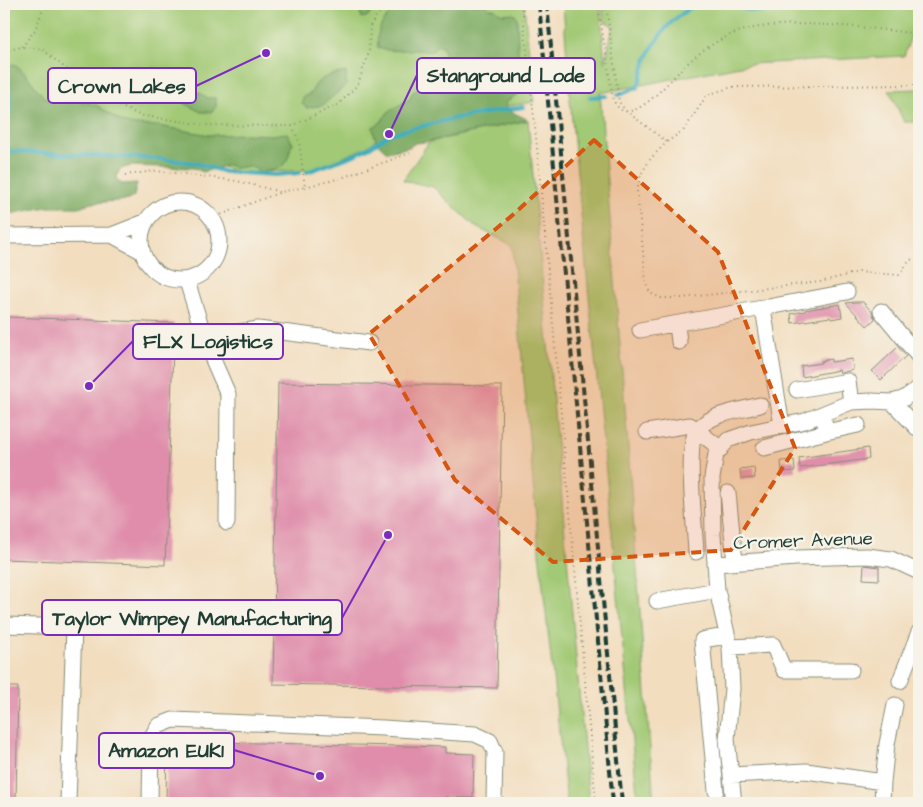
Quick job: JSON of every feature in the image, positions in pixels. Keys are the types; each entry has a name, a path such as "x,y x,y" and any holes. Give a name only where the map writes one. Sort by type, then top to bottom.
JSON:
{"street":[{"path":"178,202 197,205 212,218 220,236 217,256 205,272 187,281 167,280 151,269 141,251 140,236 145,222 158,208 178,202"},
{"path":"4,236 112,235 145,222"},
{"path":"112,235 141,251"},
{"path":"187,281 204,338 228,394 227,523"},
{"path":"640,330 847,292"},
{"path":"763,308 782,426"},
{"path":"881,311 919,357"},
{"path":"677,324 679,342"},
{"path":"204,338 258,328 369,343"},
{"path":"797,390 855,380 851,402"},
{"path":"734,803 728,739 732,689 728,642 717,590 715,564 712,478 716,454 728,440 751,432 805,421 851,402 892,402 903,399 919,388"},
{"path":"892,402 919,430"},
{"path":"696,552 690,450 696,431 714,418 760,405"},
{"path":"824,414 826,432"},
{"path":"648,432 690,425 721,448"},
{"path":"764,448 858,425"},
{"path":"728,493 735,562"},
{"name":"Cromer Avenue","path":"715,564 867,556 891,559 919,572"},
{"path":"657,601 717,590"},
{"path":"4,625 74,627 68,803"},
{"path":"900,681 919,632"},
{"path":"716,791 702,640 773,645 784,670 851,670"},
{"path":"882,803 887,744 895,705"},
{"path":"707,707 731,708"},
{"path":"150,803 151,738 158,726 173,720 383,728 475,734 490,741 495,752 494,803"},
{"path":"731,775 806,771 883,782"}],"path":[{"path":"22,48 35,30 45,4"},
{"path":"4,51 22,48 42,50 99,96 139,115 204,125 292,126 339,104 358,84 368,52 370,26 377,15 390,4"},
{"path":"522,4 538,147 596,803"},
{"path":"598,4 613,100 620,109 626,111 638,109 666,86 686,64 706,50 730,35 760,26 843,26 919,34"},
{"path":"606,4 619,102 626,111 667,142"},
{"path":"919,85 732,87 707,95 684,130 667,142 651,158 641,174 637,191 646,282 650,293 661,298 681,298 820,282 858,272 899,275 910,260 919,258"},
{"path":"292,126 299,141 306,187"},
{"path":"212,218 281,192 342,178 410,153"},
{"path":"125,175 155,171 176,173 237,181 281,192"}],"highlighted area":[{"path":"594,140 718,252 795,448 731,550 553,562 455,480 369,334 515,213"}],"green space":[{"path":"4,4 524,4 534,102 457,114 387,131 367,147 312,170 239,173 196,157 4,155"},
{"path":"357,4 382,4 371,9 369,16 362,18"},
{"path":"398,4 487,4 488,8 495,9 502,14 513,13 517,17 519,80 522,91 506,102 506,107 528,120 415,143 409,147 388,152 382,147 374,135 373,127 380,123 389,111 410,99 412,93 437,78 447,83 453,78 457,70 447,66 443,46 435,46 433,51 378,48 378,34 382,24"},
{"path":"563,4 600,4 605,63 613,26 604,21 602,4 919,4 919,13 904,56 750,64 600,93 654,803 638,803 570,100"},
{"path":"14,64 24,72 49,101 62,98 96,105 122,122 210,135 272,135 287,133 293,144 285,164 277,169 259,173 258,170 249,166 236,168 228,165 203,172 194,168 131,166 120,169 116,178 122,184 137,183 134,196 128,200 92,203 78,207 47,207 4,215 4,66"},
{"path":"155,68 166,82 188,91 200,93 207,98 216,98 216,107 211,112 201,112 181,101 160,102 154,96 141,95 141,93 134,91 132,87 124,86 122,82 118,82 117,78 121,74 129,73 135,77 141,72"},
{"path":"346,72 346,85 323,105 307,108 302,104 303,97 311,93 317,83 325,77"},
{"path":"919,89 919,122 904,122 889,90"},
{"path":"528,120 589,803 567,803 539,551 512,245 476,227 433,187 403,180 429,142"}],"building":[{"path":"863,302 872,312 875,319 867,326 846,303"},
{"path":"840,304 842,317 792,323 791,314"},
{"path":"8,317 174,323 165,565 4,559 4,450"},
{"path":"898,347 906,356 881,380 872,371"},
{"path":"831,359 831,362 852,359 853,370 840,373 839,370 802,377 801,366 821,363 821,361"},
{"path":"278,383 502,386 497,688 273,684"},
{"path":"868,448 869,459 800,468 799,458"},
{"path":"794,460 795,471 782,472 781,461"},
{"path":"754,467 755,478 741,479 740,469"},
{"path":"864,565 879,567 879,580 863,579"},
{"path":"4,687 18,687 16,803 4,803"},
{"path":"167,741 445,747 445,753 474,754 473,798 445,797 445,803 166,803"}],"waterway":[{"path":"618,95 637,88 647,58 656,41 668,26 690,8 698,4"},
{"path":"731,4 744,9 762,12 781,4"},
{"path":"4,78 8,81 10,105 4,141"},
{"path":"590,97 606,96"},
{"path":"307,172 354,155 389,134 456,118 523,107"},
{"path":"4,151 163,159 195,163 225,172 276,175 299,173"}],"railway":[{"path":"539,4 613,803"},
{"path":"547,4 622,803"}],"place":[{"name":"Crown Lakes","path":"266,53"},
{"name":"Stanground Lode","path":"389,134"},
{"name":"FLX Logistics","path":"89,386"},
{"name":"Taylor Wimpey Manufacturing","path":"388,535"},
{"name":"Amazon EUK1","path":"320,776"}]}
